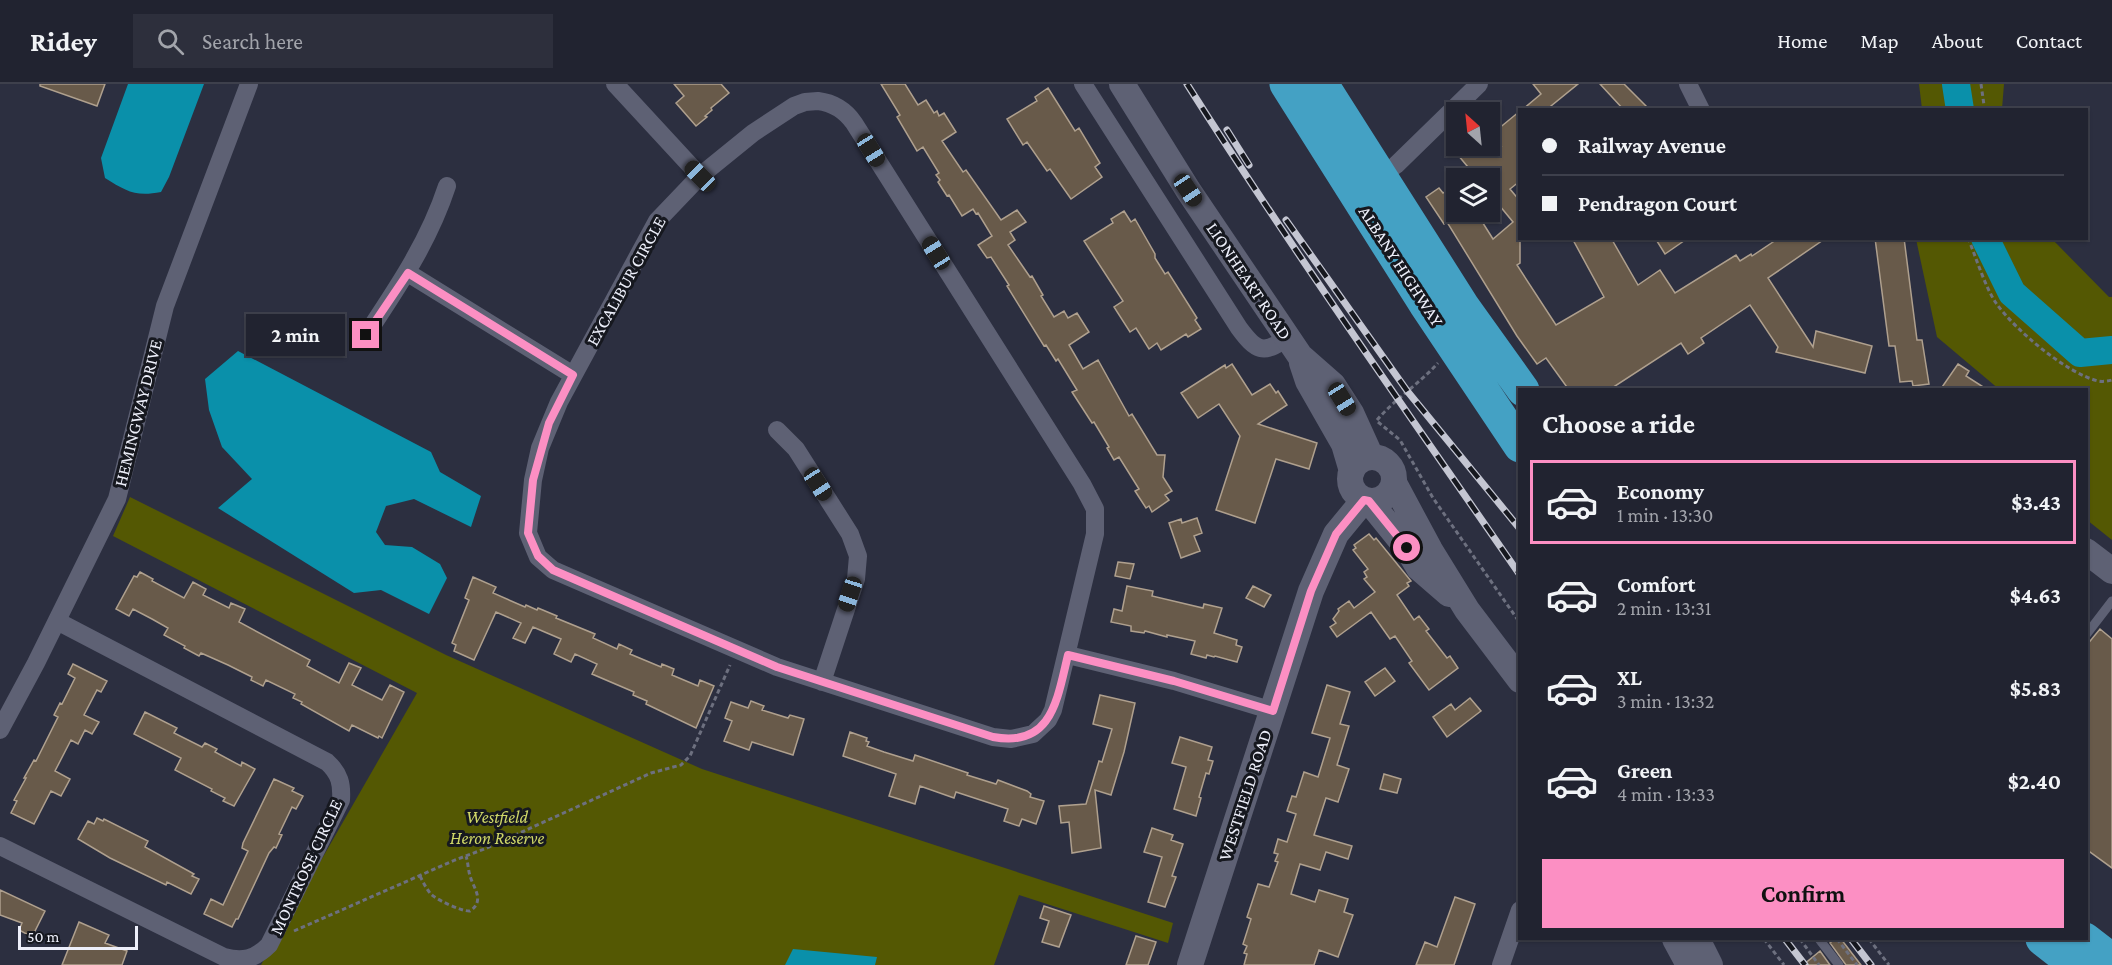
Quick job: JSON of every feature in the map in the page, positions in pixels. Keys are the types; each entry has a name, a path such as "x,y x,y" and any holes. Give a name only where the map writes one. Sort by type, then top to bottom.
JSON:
{"highway":[{"name":"ALBANY HIGHWAY","path":"1286,84 1353,193 1518,443"},
{"name":"ALBANY HIGHWAY","path":"1322,84 1463,306 1521,388"},
{"path":"2043,940 2075,965"},
{"path":"2086,940 2112,960"}],"main road":[{"name":"LIONHEART ROAD","path":"1122,84 1188,190 1294,347 1308,381 1344,444 1361,482"},
{"path":"1467,610 1426,576 1361,482 1378,458 1393,470 1394,483 1467,610 1518,677"},
{"name":"WESTFIELD ROAD","path":"1190,965 1311,591 1361,482 1374,501 1385,497 1394,483"},
{"path":"2088,553 2112,571"},
{"path":"1685,948 1710,965"}],"street":[{"name":"HEMINGWAY DRIVE","path":"0,730 117,499 165,306 249,84"},
{"path":"615,84 700,176"},
{"path":"1083,84 1251,345 1261,349 1294,347"},
{"path":"1353,193 1381,177 1396,165 1479,84"},
{"path":"1688,84 1700,108"},
{"name":"EXCALIBUR CIRCLE","path":"812,101 829,103 839,108 850,118 1093,503 1096,517 1095,534 1068,655 1053,710 1048,720 1033,734 1018,738 993,737 822,682 736,650 563,575 545,564 538,556 528,533 533,480 549,423 573,375 657,221 700,176 753,133 799,104 812,101"},
{"path":"366,335 408,273 438,213 447,186"},
{"path":"408,273 573,375"},
{"path":"777,430 796,449 850,534 856,549 858,563 855,579 822,682"},
{"name":"MONTROSE CIRCLE","path":"0,846 224,957 244,960 252,958 269,945 341,800 342,786 339,777 334,769 318,758 57,621"},
{"path":"1068,655 1174,681 1273,711"},
{"path":"1501,965 1518,916"}],"lane":[{"path":"2088,632 2112,601"},
{"path":"1820,940 1839,965"}],"path":[{"path":"1981,84 1983,108"},
{"path":"1969,240 1995,301 2020,331 2080,374 2100,382 2112,380"},
{"path":"1370,428 1392,404 1420,382 1445,356"},
{"path":"1377,421 1400,440 1433,498 1518,620"},
{"path":"278,929 288,932 298,930 487,848 651,773 683,764 694,746 732,661"},
{"path":"420,876 434,898 460,911 470,911 476,907 478,898 466,856"},
{"path":"1765,940 1784,965"},
{"path":"1801,940 1819,965"},
{"path":"1838,940 1857,965"},
{"path":"1870,940 1889,965"}],"green space":[{"path":"1919,84 2004,84 2002,108 1922,108"},
{"path":"1916,240 2053,240 2109,297 2112,297 2112,540 2088,521 2088,388 1998,388 1937,337"},
{"name":"Westfield Heron Reserve","path":"130,497 446,655 702,769 1173,923 1168,943 1019,895 994,965 261,965 417,693 113,536"}],"water":[{"path":"128,84 204,84 169,177 161,192 144,194 131,192 105,178 101,158"},
{"path":"238,351 431,452 440,472 481,496 471,527 414,499 386,506 376,532 385,545 412,547 440,564 447,578 429,614 381,590 354,593 218,508 252,479 222,447 209,410 205,379"},
{"path":"793,949 877,957 875,965 785,965"}],"building":[{"path":"40,84 105,84 97,106 40,86"},
{"path":"674,84 721,84 729,93 711,108 712,110 705,116 707,117 696,126 676,103 684,96"},
{"path":"881,84 905,84 918,105 926,100 934,113 937,111 939,116 944,113 956,132 942,141 963,172 966,170 1001,220 1017,210 1026,222 1010,232 1015,240 1008,245 1030,277 1032,276 1054,317 1064,311 1068,318 1077,313 1089,332 1069,345 1083,369 1098,360 1129,416 1132,414 1157,455 1165,455 1163,477 1172,491 1165,495 1169,500 1152,512 1149,506 1146,508 1135,491 1139,489 1119,457 1114,460 1094,422 1092,423 1072,392 1077,390 1058,359 1056,361 1046,345 1044,346 991,257 987,258 978,245 992,236 978,213 976,214 973,209 962,216 938,182 940,180 936,175 939,173 923,147 917,151 897,117 900,115"},
{"path":"1533,84 1578,84 1548,108 1524,108 1541,94"},
{"path":"1600,84 1624,84 1648,108 1622,108"},
{"path":"1048,88 1075,131 1079,128 1100,163 1095,167 1102,177 1071,199 1050,169 1047,171 1027,142 1023,145 1007,119 1037,101 1035,97"},
{"path":"1518,113 1518,183 1510,189 1518,199 1520,263 1517,265 1556,325 1604,297 1573,240 1612,240 1638,285 1660,270 1675,293 1736,255 1740,261 1776,240 1823,240 1768,278 1813,347 1816,331 1872,346 1865,373 1776,352 1778,347 1750,305 1701,338 1704,343 1688,354 1681,343 1612,388 1568,388 1546,358 1537,364 1517,336 1447,222 1482,222 1493,239 1513,222 1500,206 1500,168 1469,168 1459,156 1500,156 1500,127"},
{"path":"1439,188 1443,193 1446,191 1447,222 1444,224 1426,197"},
{"path":"1124,211 1131,222 1135,219 1155,254 1155,258 1165,274 1168,272 1197,318 1195,320 1201,329 1188,337 1186,334 1161,350 1157,343 1149,349 1136,328 1130,332 1114,307 1123,301 1084,241 1113,223 1111,219"},
{"path":"1656,240 1685,240 1665,254"},
{"path":"1875,240 1904,240 1917,340 1922,340 1929,384 1913,386 1912,381 1900,382 1895,346 1889,346"},
{"path":"1232,364 1252,395 1270,384 1276,393 1278,391 1287,405 1258,424 1317,443 1309,469 1276,459 1255,523 1216,510 1240,436 1219,404 1198,418 1181,393 1225,365 1226,368"},
{"path":"1958,364 1969,371 1966,376 1985,388 1941,388"},
{"path":"1197,518 1202,533 1194,536 1200,551 1181,558 1169,523 1181,519 1182,523"},
{"path":"1369,534 1374,540 1376,538 1411,581 1407,583 1409,586 1397,595 1414,620 1419,616 1429,629 1426,631 1458,668 1429,690 1409,663 1412,661 1395,636 1390,639 1371,612 1337,637 1330,627 1336,623 1333,619 1338,609 1349,601 1354,608 1375,592 1364,579 1367,577 1364,572 1368,569 1353,550 1356,548 1354,545"},
{"path":"1118,562 1134,564 1130,579 1115,576"},
{"path":"140,572 184,598 193,582 206,589 203,595 229,608 231,603 245,609 239,622 310,660 307,666 339,683 349,663 361,668 352,685 382,700 390,685 404,692 382,738 352,725 349,731 301,704 302,702 293,698 295,694 266,680 263,686 251,680 252,677 228,665 201,653 199,656 184,648 185,646 164,635 168,628 133,609 129,616 116,609 134,576 137,577"},
{"path":"473,577 496,587 493,593 525,607 526,605 537,610 538,608 557,616 556,618 595,634 593,638 617,649 619,644 632,650 630,654 661,667 662,664 674,669 672,675 698,686 700,680 714,686 696,728 646,704 647,701 633,695 634,692 592,674 597,664 575,654 571,662 554,654 561,639 533,627 525,643 513,638 521,623 496,612 474,660 454,651 456,645 452,643 469,600 465,598"},
{"path":"1127,586 1153,591 1152,596 1203,608 1204,604 1222,608 1214,633 1237,640 1236,645 1242,647 1237,662 1215,656 1207,655 1206,658 1191,654 1195,641 1145,631 1144,633 1131,631 1131,626 1111,622 1114,609 1122,611"},
{"path":"1253,586 1271,595 1264,607 1246,598"},
{"path":"2100,629 2112,639 2112,868 2088,850 2088,644"},
{"path":"73,664 107,681 101,692 97,690 84,715 99,722 92,734 85,730 78,744 71,740 55,771 70,779 61,796 51,791 34,824 11,813 17,801 14,800 58,717 54,715 60,703 62,704 75,678 68,674"},
{"path":"1385,668 1395,681 1375,696 1365,682"},
{"path":"1327,685 1350,692 1340,724 1349,726 1337,765 1349,769 1338,802 1326,798 1314,835 1352,846 1348,859 1326,852 1320,870 1300,864 1291,894 1315,902 1319,890 1348,899 1344,912 1353,915 1338,957 1319,950 1314,965 1244,965 1247,954 1244,953 1247,946 1243,944 1251,919 1247,917 1258,884 1269,887 1278,862 1275,861 1278,854 1274,853 1278,839 1287,842 1296,814 1287,811 1292,796 1296,797 1304,772 1318,777 1330,738 1312,733"},
{"path":"1100,695 1135,703 1111,795 1095,790 1101,848 1072,853 1069,822 1061,823 1059,806 1086,804 1099,761 1102,762 1112,729 1093,724"},
{"path":"1470,698 1481,711 1447,737 1433,717 1451,704 1455,710"},
{"path":"751,701 764,706 762,710 788,718 790,715 804,719 793,755 752,742 749,750 724,741 732,721 725,718 731,702 748,708"},
{"path":"145,712 177,728 174,733 202,747 205,743 217,749 215,752 241,766 242,762 255,769 234,806 223,801 225,798 211,791 212,789 175,770 181,758 134,734"},
{"path":"850,732 867,738 866,741 869,742 867,746 884,752 913,761 915,755 968,773 967,775 996,784 998,780 1027,791 1031,794 1030,797 1044,801 1036,824 1022,819 1019,826 1004,821 1008,809 956,792 954,798 920,786 915,804 889,796 896,774 843,756"},
{"path":"1180,737 1212,747 1208,760 1213,761 1209,774 1206,773 1196,816 1174,809 1186,767 1172,763"},
{"path":"1384,774 1401,779 1397,793 1380,789"},
{"path":"274,779 294,788 292,791 303,796 296,809 292,807 279,834 282,835 276,848 274,847 269,853 232,927 204,914 211,899 223,905 248,851 242,848 243,843"},
{"path":"97,818 103,821 104,819 148,841 145,847 194,874 192,876 199,879 191,894 167,882 166,885 110,858 78,839 88,821 94,824"},
{"path":"1152,828 1173,835 1171,840 1183,844 1172,876 1176,877 1165,907 1148,902 1162,857 1144,852"},
{"path":"0,890 45,911 32,937 19,930 22,923 0,915"},
{"path":"1455,897 1475,904 1454,965 1416,965 1425,942 1437,947"},
{"path":"1044,906 1071,915 1059,947 1042,942 1049,921 1040,918"},
{"path":"79,922 109,935 105,943 127,951 122,965 62,965"},
{"path":"1136,936 1156,942 1148,965 1126,965"},
{"path":"1834,940 1842,940 1861,965 1846,965 1830,943"},
{"path":"1820,951 1830,965 1803,965"}],"waterway":[{"path":"1956,84 1960,108"},
{"path":"1986,240 2012,293 2080,353 2112,350"}],"railway":[{"path":"1187,84 1309,270 1518,572"},
{"path":"1227,130 1249,165"},
{"path":"1286,220 1408,392 1518,527"},
{"path":"1786,940 1805,965"},
{"path":"1852,940 1871,965"}],"route":[{"path":"366,335 408,273 573,375 549,423 540,448 533,480 528,533 538,556 553,570 777,667 993,737 1011,739 1026,737 1033,734 1048,720 1058,694 1068,655 1174,681 1273,711 1311,591 1342,525 1364,500 1369,501 1378,515 1407,548"}]}
